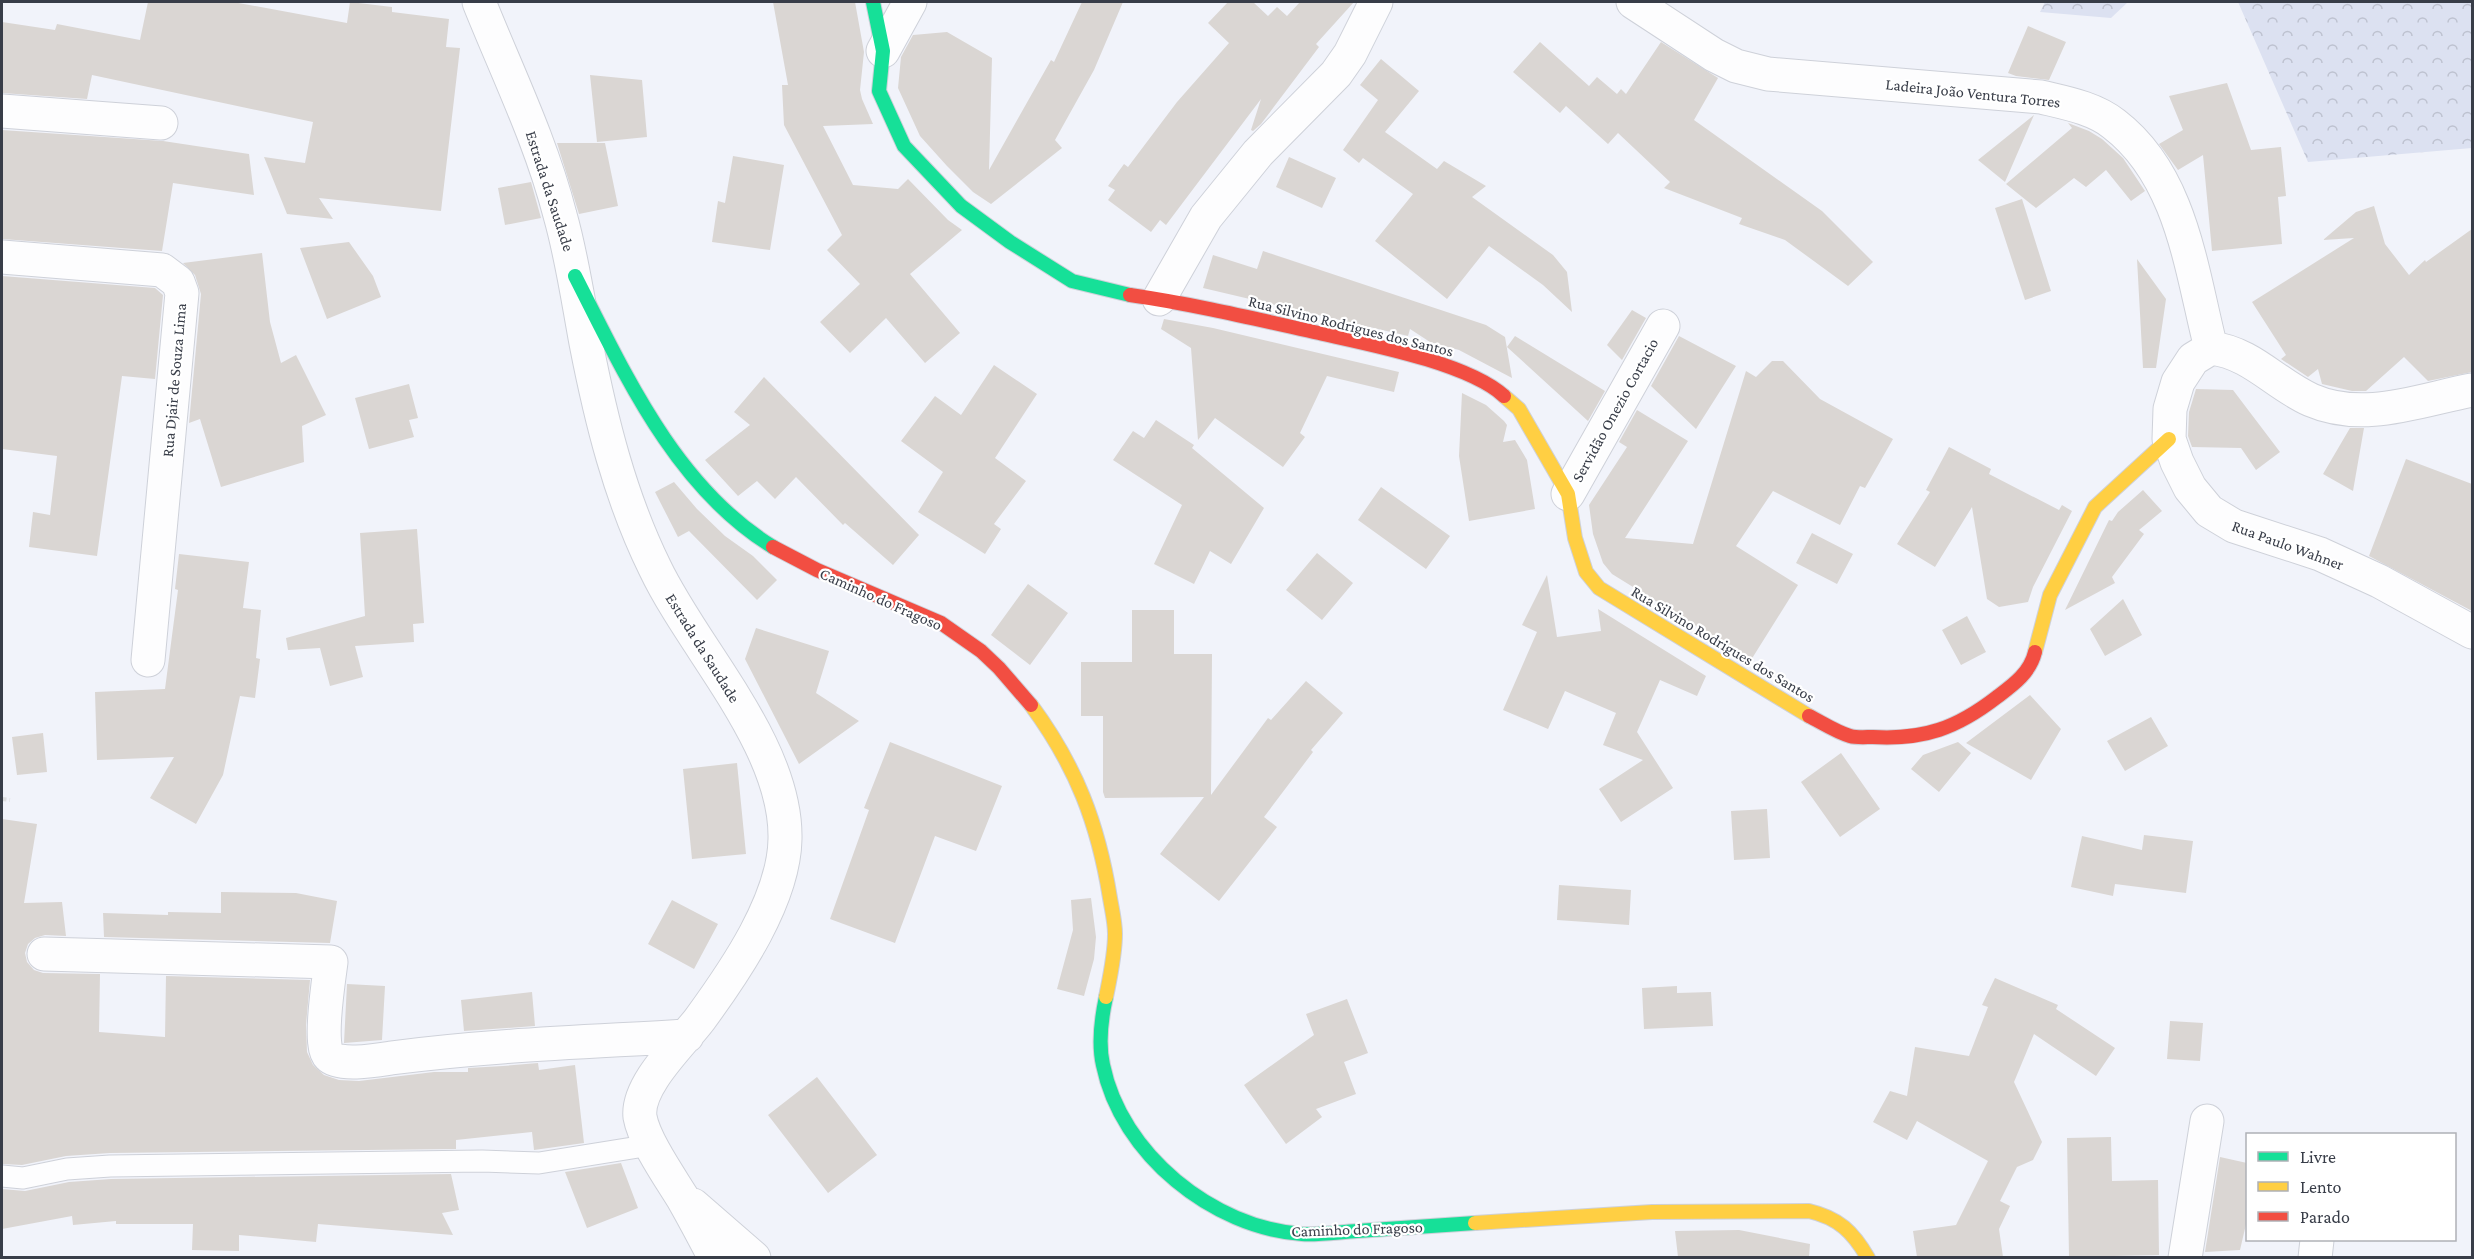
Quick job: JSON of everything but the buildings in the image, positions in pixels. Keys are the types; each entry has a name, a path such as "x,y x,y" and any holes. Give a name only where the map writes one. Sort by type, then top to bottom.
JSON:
{"street":[{"name":"Estrada da Saudade","path":"478,2 544,161 560,212 605,430 628,504 654,568 678,611 743,711 768,764 783,815 785,838 783,859 770,902 732,971 687,1036 652,1080 642,1100 640,1118 651,1145 715,1257"},
{"name":"Rua Silvino Rodrigues dos Santos","path":"873,2 883,51 879,91 904,146 961,206 1010,242 1072,281 1114,293 1159,298 1295,327 1430,360 1451,367 1497,389 1519,409 1537,436 1568,494 1575,538 1586,572 1599,588 1795,709 1850,736 1902,739 1922,736 1949,726 1984,706 2016,682 2032,664 2038,632 2050,595 2095,507 2169,439"},
{"path":"883,51 910,2"},
{"path":"1159,298 1206,217 1258,153 1314,98 1343,64 1376,2"},
{"name":"Ladeira João Ventura Torres","path":"1633,2 1714,55 1736,66 1768,74 2041,97 2076,105 2113,123 2144,152 2165,184 2179,220 2211,348"},
{"path":"2,111 161,123"},
{"name":"Rua Djair de Souza Lima","path":"2,257 162,270 178,282 182,292 148,660"},
{"name":"Caminho do Fragoso","path":"575,276 622,368 665,438 698,482 737,521 803,564 940,623 976,647 1010,678 1038,714 1071,767 1096,823 1107,875 1115,936 1100,1042 1108,1087 1131,1131 1158,1162 1193,1193 1233,1215 1278,1231 1303,1234 1652,1212 1809,1211 1829,1215 1845,1224 1857,1238 1868,1257"},
{"name":"Servidão Onezio Cortacio","path":"1568,494 1663,326"},
{"path":"2211,348 2228,350 2312,400 2362,412 2467,394"},
{"name":"Rua Paulo Wahner","path":"2211,348 2193,359 2178,382 2170,409 2169,439 2176,462 2190,488 2209,511 2234,526 2320,554 2379,581 2472,632"},
{"path":"44,954 331,962 324,1038 326,1052 334,1059 362,1062 467,1050 687,1036"},
{"path":"2185,1257 2207,1122"},
{"path":"682,1197 754,1257"},
{"path":"2315,1257 2317,1241"}],"lane":[{"path":"2,1176 23,1178 67,1169 110,1166 482,1161 539,1163 651,1145"}],"path":[{"path":"2,799 10,800"}],"green space":[{"path":"2045,2 2128,2 2111,18 2040,12"},
{"path":"2238,2 2472,2 2472,148 2308,162"}],"traffic: fast":[{"path":"873,2 883,51 879,91 904,146 961,206 1010,242 1072,281 1130,295"},
{"path":"575,276 634,389 680,461 738,522 773,547"},
{"path":"1106,997 1100,1040 1103,1065 1113,1098 1129,1128 1150,1156 1176,1181 1205,1201 1236,1218 1269,1229 1302,1234 1475,1223"}],"traffic: slow":[{"path":"1504,396 1519,409 1568,494 1575,538 1586,572 1599,588 1809,716"},
{"path":"2035,652 2050,595 2095,507 2169,439"},
{"path":"1031,705 1061,750 1073,773 1092,820 1099,845 1115,930 1106,997"},
{"path":"1475,1223 1652,1212 1809,1211 1829,1218 1844,1227 1868,1258"}],"traffic: jam":[{"path":"1130,295 1224,312 1416,356 1467,374 1488,384 1504,396"},
{"path":"773,547 817,570 941,623 981,651 1031,705"},
{"path":"1809,716 1839,732 1856,737 1908,736 1939,730 1968,717 2009,688 2025,672 2035,652"}]}
